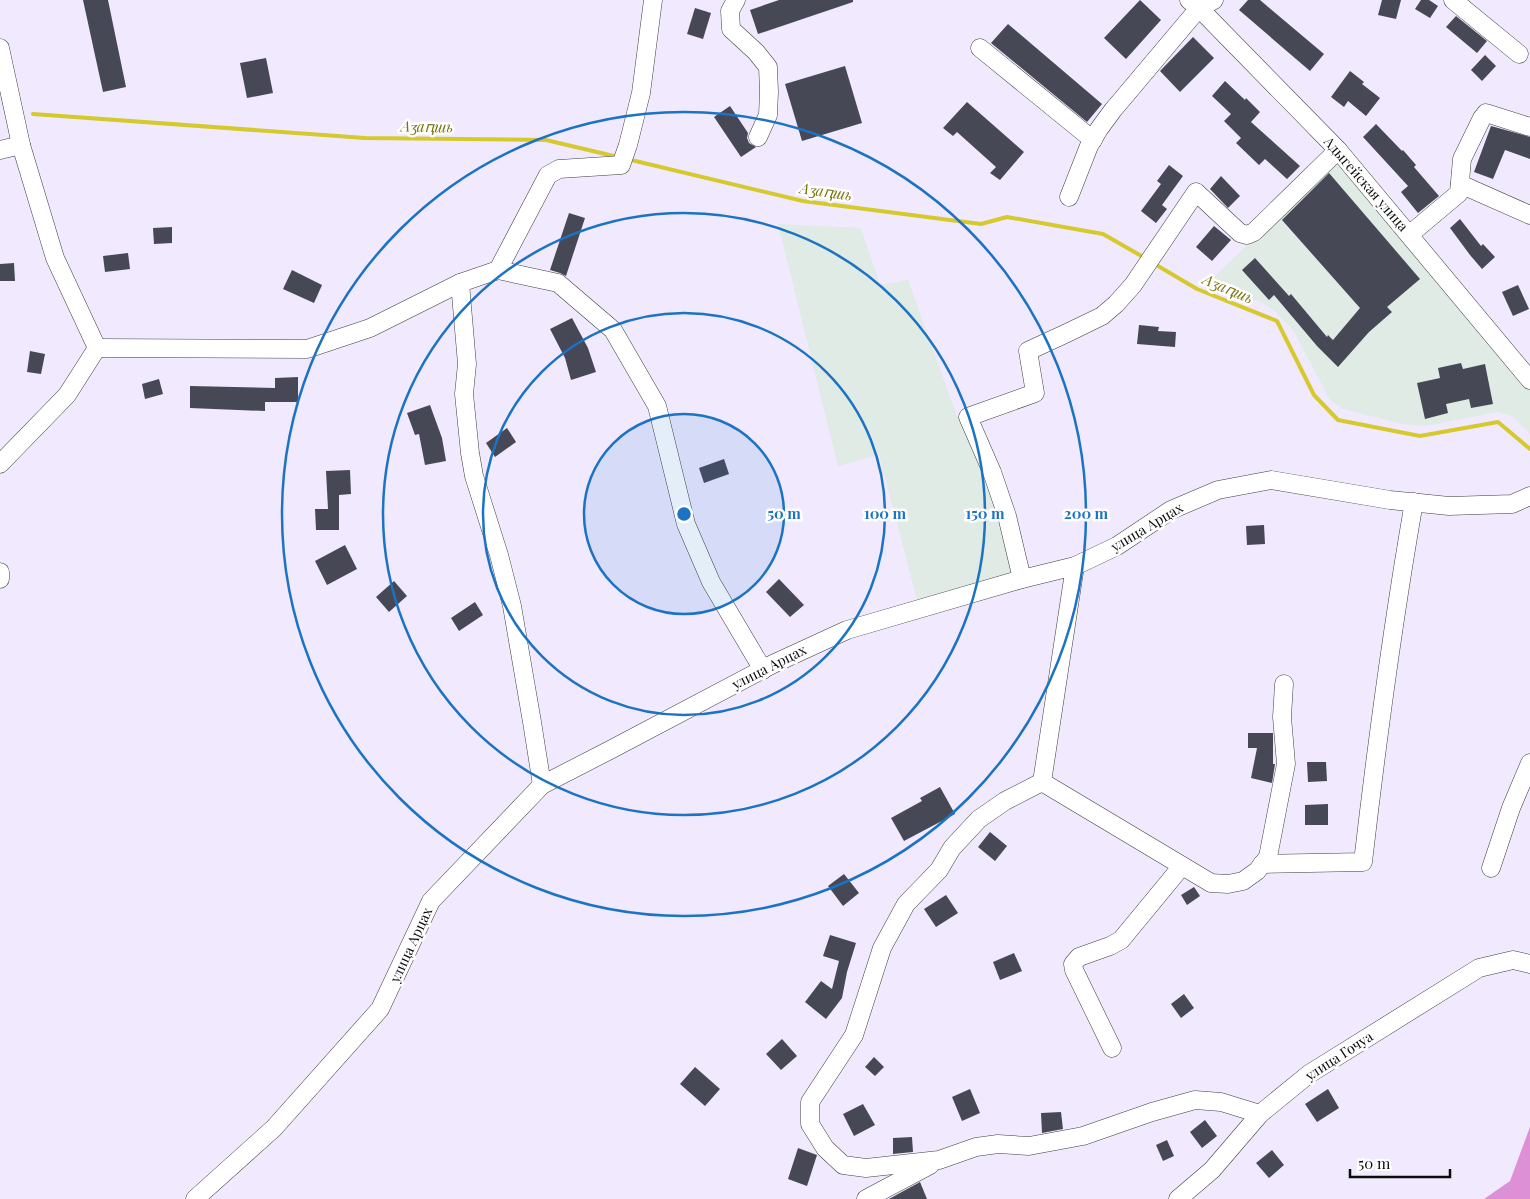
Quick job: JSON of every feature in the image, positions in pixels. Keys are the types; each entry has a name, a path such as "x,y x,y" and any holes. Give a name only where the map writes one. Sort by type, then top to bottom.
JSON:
{"street":[{"path":"498,270 548,175 558,170 621,165 641,93 653,0"},
{"path":"736,0 730,11 731,29 756,52 768,67 768,115 758,136"},
{"path":"1453,0 1519,54"},
{"path":"1069,197 1093,140 1113,110 1201,3"},
{"name":"Адыгейская улица","path":"1201,3 1338,150 1530,380"},
{"path":"0,48 21,145 55,258 97,348"},
{"path":"980,48 1093,140"},
{"path":"1409,235 1459,192 1462,159 1486,113 1530,127"},
{"path":"0,150 21,145"},
{"path":"1022,579 1007,516 995,480 968,417 1035,393 1028,351 1102,316 1116,304 1133,285 1196,192 1240,233 1247,235 1254,232 1338,150"},
{"path":"1460,184 1530,215"},
{"path":"97,348 306,349 370,328 460,283 498,270 558,283 614,330 657,406 686,524 711,582 763,670"},
{"path":"460,283 467,364 464,394 470,454 474,476 499,554 512,606 542,785"},
{"path":"0,464 67,395 97,348"},
{"name":"улица Арцах","path":"195,1199 274,1128 380,1009 431,901 542,785 763,670 847,630 1022,579 1075,566 1118,546 1171,510 1218,490 1271,480 1390,500 1450,506 1512,504 1530,496"},
{"path":"1262,864 1363,862 1382,702 1396,605 1414,502"},
{"path":"1042,782 1075,566"},
{"path":"0,572 0,579"},
{"path":"1042,782 1211,883 1228,884 1242,880 1256,871 1268,857 1286,764 1282,717 1284,684"},
{"path":"1491,868 1511,808 1530,763"},
{"path":"939,1160 866,1168 843,1165 825,1148 810,1124 810,1102 854,1035 882,948 906,904 939,870 952,848 979,818 1005,801 1042,782"},
{"path":"1112,1048 1074,970 1073,964 1079,957 1121,940 1182,866"},
{"name":"улица Гочуа","path":"1178,1199 1212,1170 1260,1114 1309,1074 1478,968 1513,960 1530,964"},
{"path":"866,1199 939,1160 976,1147 998,1144 1029,1146 1083,1136 1152,1112 1195,1100 1221,1102 1260,1114"}],"shaded area":[{"path":"1337,158 1530,380 1530,434 1512,416 1497,412 1426,426 1402,424 1343,409 1330,400 1293,330 1274,310 1259,301 1216,290 1208,283"},
{"path":"778,224 861,228 880,285 908,280 957,416 962,418 990,492 1013,577 918,604 879,455 838,466"},
{"path":"1530,1127 1530,1199 1484,1199 1510,1181"}],"building":[{"path":"83,0 108,0 126,87 103,92"},
{"path":"779,0 853,0 853,2 758,34 750,10"},
{"path":"1140,0 1161,20 1126,59 1104,38"},
{"path":"1248,0 1260,0 1324,54 1310,71 1239,10"},
{"path":"1382,0 1401,0 1396,19 1378,15"},
{"path":"1421,0 1429,0 1438,6 1430,18 1415,9"},
{"path":"695,8 711,13 703,39 687,34"},
{"path":"1456,16 1487,41 1477,53 1446,27"},
{"path":"1008,24 1102,104 1087,122 991,43"},
{"path":"1193,37 1214,58 1180,92 1160,71"},
{"path":"1485,55 1496,66 1482,81 1471,70"},
{"path":"266,58 273,93 247,98 240,63"},
{"path":"845,66 862,123 802,141 785,84"},
{"path":"1350,71 1364,82 1362,84 1380,98 1366,116 1348,101 1344,107 1331,97"},
{"path":"1225,81 1260,112 1251,122 1300,166 1287,179 1265,159 1259,165 1236,143 1241,138 1224,121 1231,114 1212,96"},
{"path":"967,102 1024,152 1000,180 990,173 996,167 957,132 953,136 943,128"},
{"path":"730,106 748,133 749,143 756,147 741,157 714,117"},
{"path":"1376,124 1403,150 1416,165 1414,167 1439,196 1418,213 1401,192 1408,186 1363,137"},
{"path":"1491,126 1530,137 1530,159 1505,150 1493,179 1474,172"},
{"path":"1169,165 1183,176 1162,205 1167,209 1156,223 1141,211 1161,184 1157,181"},
{"path":"1329,173 1420,279 1387,307 1392,312 1369,332 1338,367 1317,346 1274,295 1269,300 1242,270 1255,258 1289,296 1291,294 1327,337 1328,335 1333,340 1360,308 1282,220"},
{"path":"1221,176 1240,196 1228,208 1210,189"},
{"path":"569,213 585,218 566,276 550,270"},
{"path":"1460,219 1481,246 1483,244 1495,257 1482,269 1450,228"},
{"path":"1214,226 1231,240 1212,261 1196,247"},
{"path":"172,227 172,243 154,244 153,228"},
{"path":"128,253 130,269 105,272 103,256"},
{"path":"14,263 15,281 0,281 0,264"},
{"path":"292,270 322,285 314,303 283,289"},
{"path":"1518,285 1529,309 1513,316 1502,292"},
{"path":"572,318 588,348 596,372 571,380 565,358 550,329"},
{"path":"1139,325 1159,327 1158,331 1176,332 1175,347 1137,344"},
{"path":"30,351 45,354 41,374 27,372"},
{"path":"1461,363 1463,369 1485,364 1493,404 1471,408 1469,399 1446,404 1448,413 1425,419 1417,383 1440,378 1438,368"},
{"path":"298,377 298,402 265,402 265,411 190,408 190,386 275,388 275,378"},
{"path":"159,379 163,394 145,399 142,384"},
{"path":"430,405 442,438 446,461 425,465 419,434 415,435 407,413"},
{"path":"507,428 516,442 495,457 486,443"},
{"path":"724,459 729,474 704,483 699,468"},
{"path":"350,470 351,494 339,495 339,530 316,530 315,509 328,509 326,471"},
{"path":"1264,525 1265,544 1247,545 1246,526"},
{"path":"345,545 357,569 327,585 315,561"},
{"path":"779,579 804,605 790,617 766,592"},
{"path":"394,581 407,596 389,612 376,597"},
{"path":"475,602 483,615 459,631 451,618"},
{"path":"1248,733 1273,733 1273,764 1275,764 1272,783 1251,778 1257,748 1248,748"},
{"path":"1307,762 1326,762 1327,781 1308,782"},
{"path":"940,787 955,814 904,841 891,818 922,801 920,798"},
{"path":"1328,804 1328,825 1305,825 1305,805"},
{"path":"990,832 1007,846 995,861 978,847"},
{"path":"844,874 859,893 843,906 828,886"},
{"path":"1194,887 1200,896 1187,905 1181,895"},
{"path":"946,895 958,913 936,927 924,909"},
{"path":"830,935 856,943 847,972 842,998 826,1019 805,1002 821,981 832,989 839,961 823,956"},
{"path":"1014,953 1022,971 1000,980 993,962"},
{"path":"1184,994 1194,1008 1181,1018 1171,1004"},
{"path":"782,1039 797,1056 781,1070 766,1054"},
{"path":"874,1057 884,1067 875,1076 865,1067"},
{"path":"695,1067 720,1089 705,1106 680,1084"},
{"path":"970,1089 980,1113 962,1121 952,1097"},
{"path":"1328,1089 1339,1108 1317,1122 1305,1104"},
{"path":"863,1104 875,1125 854,1136 843,1114"},
{"path":"1061,1112 1063,1129 1042,1133 1041,1113"},
{"path":"1205,1120 1217,1136 1202,1148 1190,1132"},
{"path":"912,1137 913,1152 893,1154 893,1138"},
{"path":"1167,1140 1174,1156 1163,1161 1156,1145"},
{"path":"798,1148 817,1155 807,1186 788,1179"},
{"path":"1272,1150 1284,1165 1269,1178 1256,1163"},
{"path":"920,1182 927,1199 889,1199"}],"waterway":[{"name":"Аӡаԥшь","path":"33,114 365,138 546,140 618,157"},
{"name":"Аӡаԥшь","path":"627,159 803,201 981,224 1007,217 1103,234 1145,258"},
{"name":"Аӡаԥшь","path":"1153,263 1197,289 1277,321 1314,395 1338,420 1420,436 1498,422 1530,449"}]}
